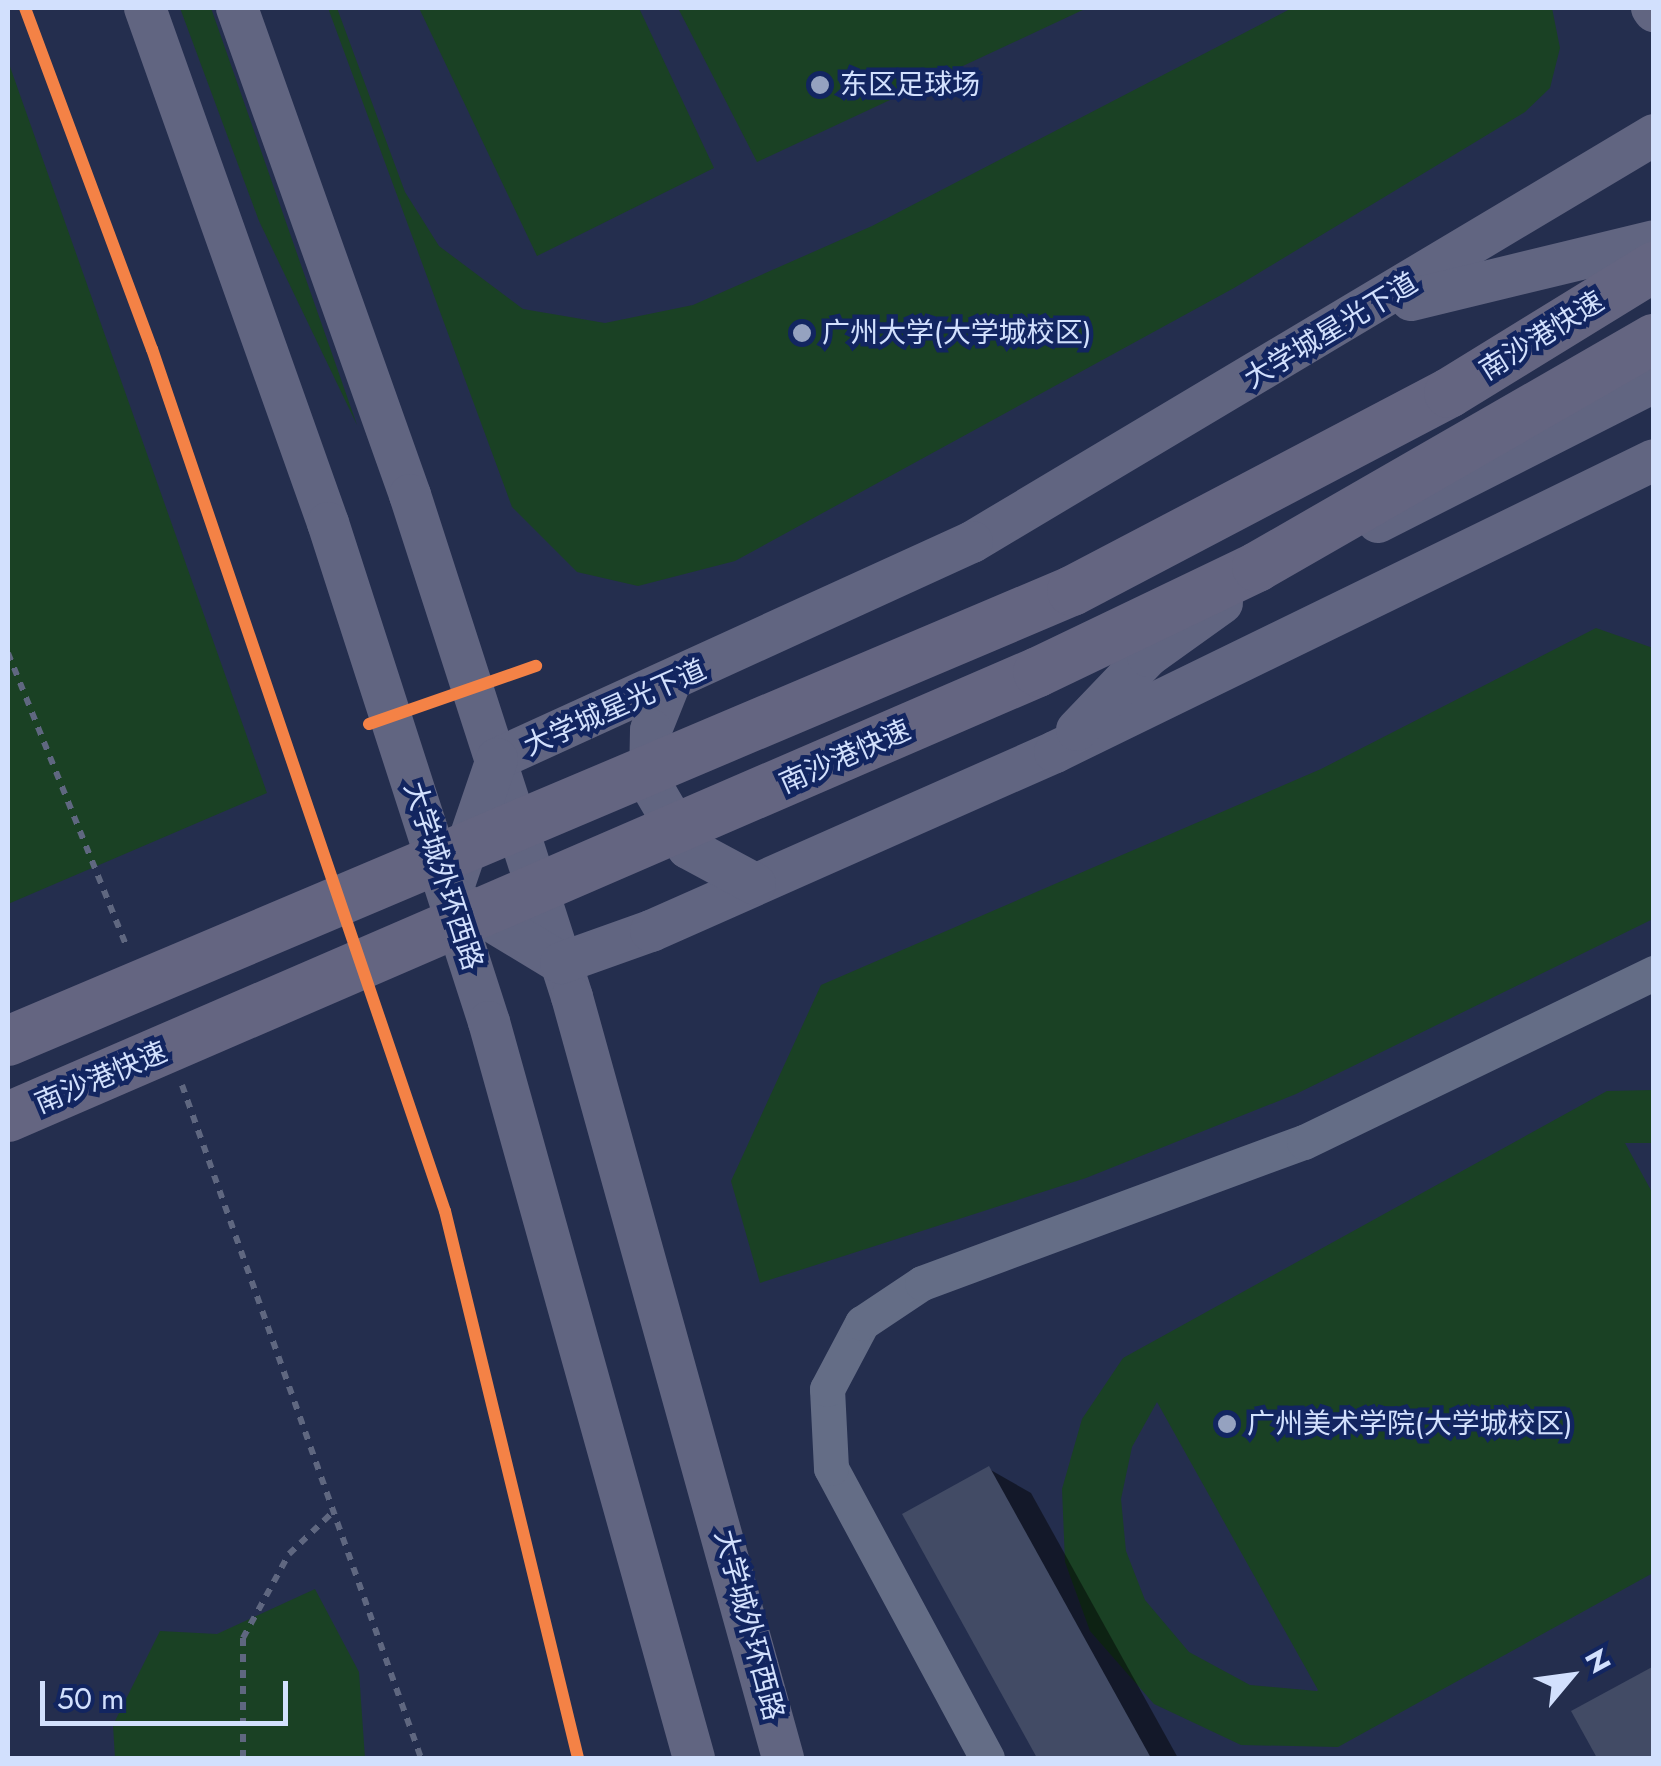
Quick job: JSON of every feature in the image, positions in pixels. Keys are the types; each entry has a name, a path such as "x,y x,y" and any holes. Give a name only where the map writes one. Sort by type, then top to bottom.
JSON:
{"highway":[{"name":"南沙港快速","path":"8,1040 1072,591 1449,393 1654,267"},
{"name":"南沙港快速","path":"8,1117 1038,672 1257,567 1654,339"}],"main road":[{"name":"大学城外环西路","path":"145,8 450,896 694,1758"},
{"name":"大学城外环西路","path":"238,8 497,759 561,963 783,1758"},
{"name":"大学城星光下道","path":"450,896 497,759 669,685 972,542 1366,312 1654,135"},
{"path":"1366,312 1654,240"},
{"path":"1056,752 1148,656 1214,606 1654,382"},
{"path":"450,896 561,963 754,884 1056,752 1654,460"},
{"path":"1585,494 1654,486"},
{"path":"669,685 651,730 650,782 688,848 754,884"}],"lane":[{"path":"987,1758 831,1468 827,1389 862,1323 922,1283 1318,1136 1654,973"}],"path":[{"path":"8,653 132,961"},
{"path":"174,1065 422,1758"},
{"path":"243,1758 243,1638 289,1554 335,1510"}],"green space":[{"path":"180,8 211,8 357,425 259,221"},
{"path":"328,8 337,8 405,192 439,246 523,309 605,323 693,305 872,226 1292,8 1552,8 1560,48 1550,88 1525,112 1234,288 735,561 638,586 577,572 512,507"},
{"path":"419,8 639,8 714,168 537,256"},
{"name":"东区足球场","path":"678,8 1087,8 757,162"},
{"path":"8,61 267,793 8,904"},
{"path":"1596,628 1653,648 1653,919 1296,1094 1086,1178 760,1283 731,1181 821,985 1321,769"},
{"path":"1653,1090 1653,1143 1625,1143 1653,1194 1653,1573 1338,1747 1241,1745 1154,1704 1090,1631 1065,1562 1062,1489 1082,1419 1123,1358 1607,1091","holes":["1157,1402 1318,1690 1250,1685 1189,1652 1145,1600 1126,1551 1121,1499 1132,1447"]},
{"path":"315,1589 359,1672 365,1758 115,1758 113,1725 160,1631 217,1634"}],"building":[{"path":"989,1466 1151,1758 1037,1758 902,1514"},
{"path":"1654,1666 1654,1758 1597,1758 1571,1711"}],"cycle path":[{"path":"25,8 152,349 445,1211 578,1758"},
{"path":"369,724 536,666"}],"place":[{"name":"东区足球场","path":"820,85"},
{"name":"广州大学(大学城校区)","path":"802,333"},
{"name":"广州美术学院(大学城校区)","path":"1227,1424"}]}
